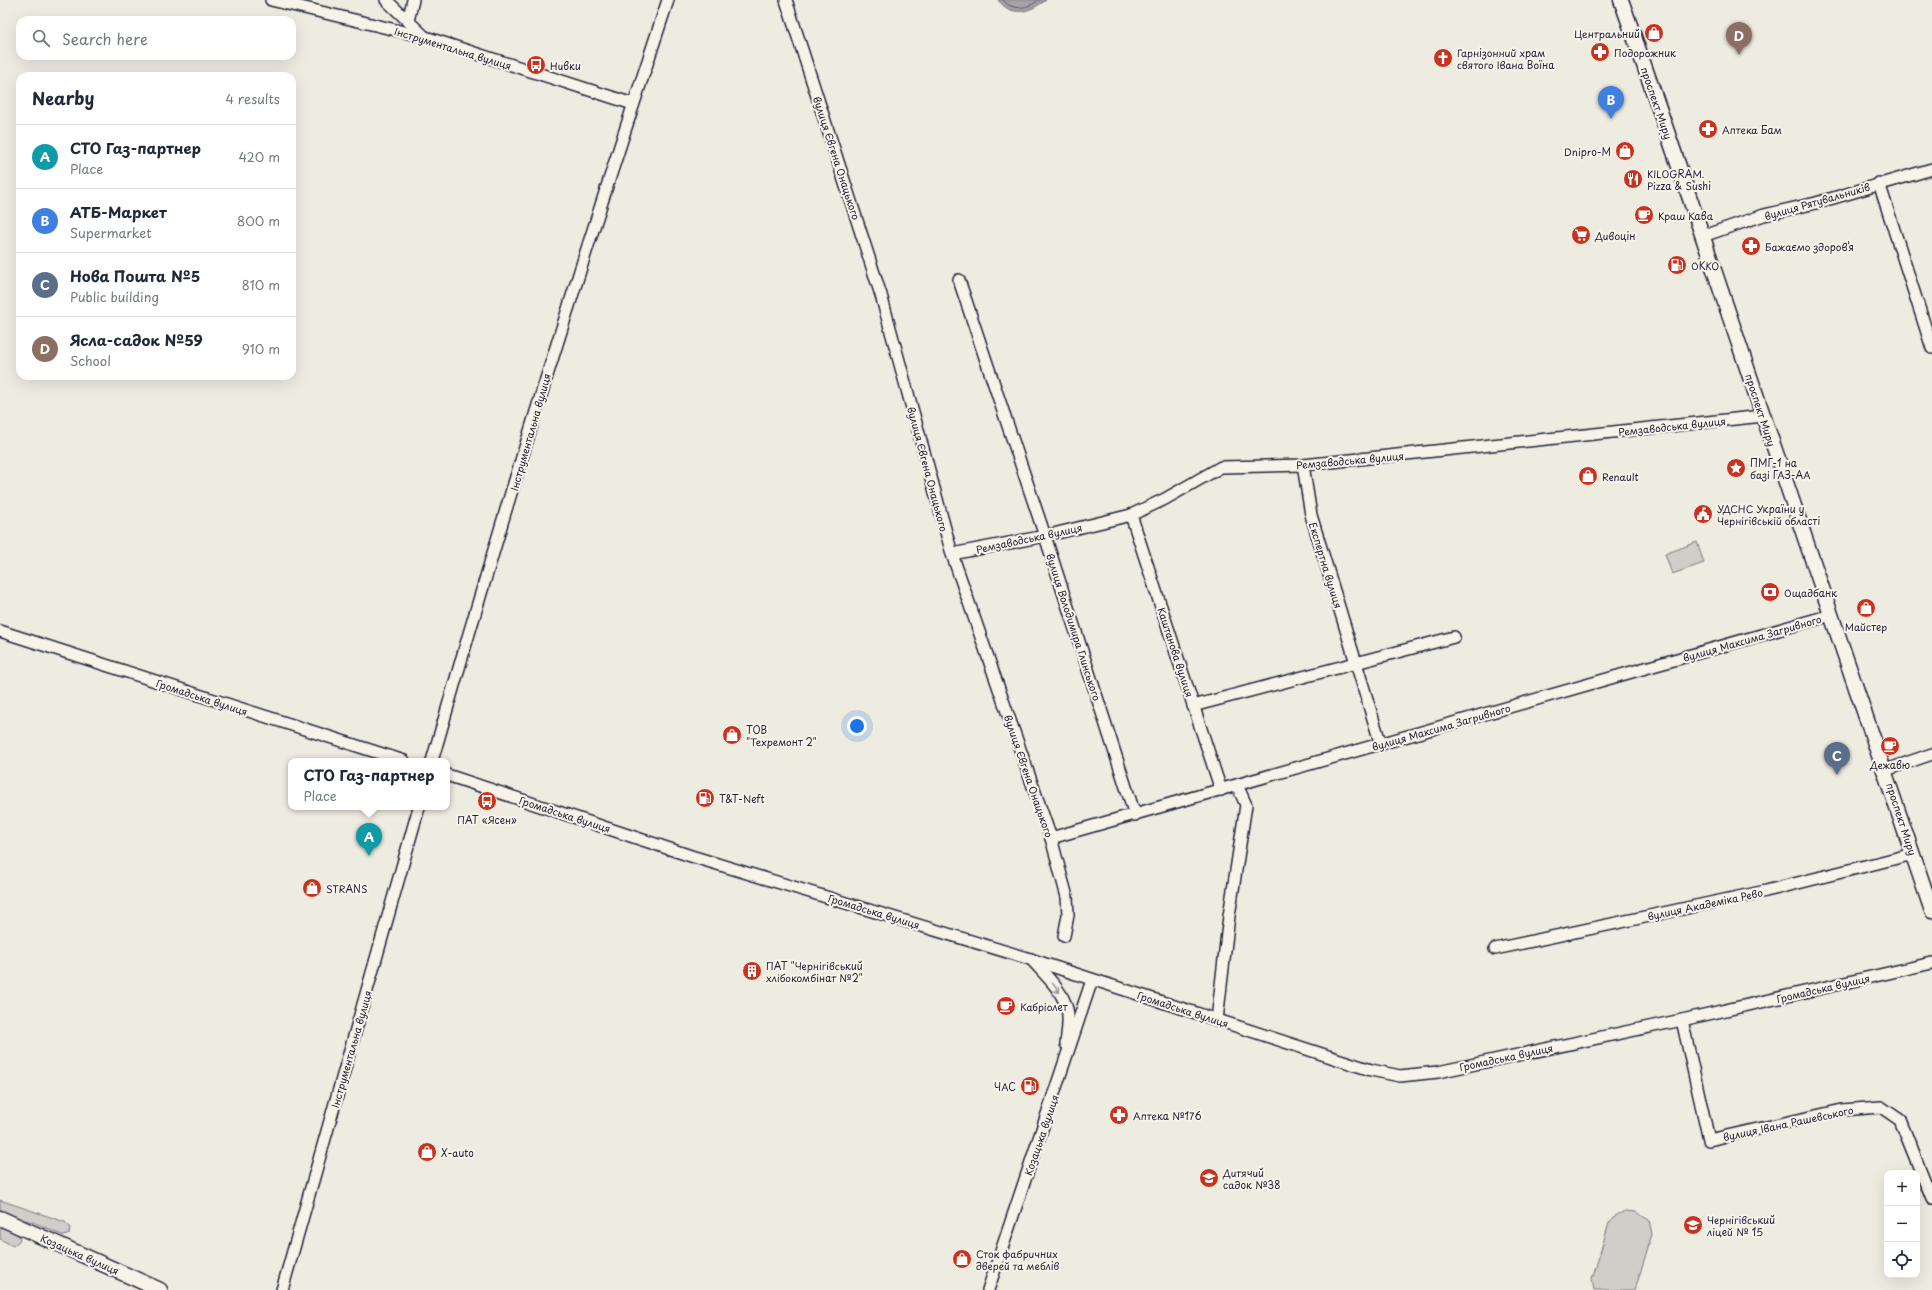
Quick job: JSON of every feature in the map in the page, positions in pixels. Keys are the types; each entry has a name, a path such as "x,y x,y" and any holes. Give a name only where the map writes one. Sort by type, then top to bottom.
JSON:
{"main road":[{"name":"проспект Миру","path":"1621,0 1703,236 1831,615 1886,770 1932,911"},
{"name":"Козацька вулиця","path":"0,1218 160,1290"}],"street":[{"name":"Інструментальна вулиця","path":"271,0 425,37 633,104"},
{"path":"386,0 425,37"},
{"path":"408,21 413,0"},
{"name":"Інструментальна вулиця","path":"433,758 484,580 513,492 543,386 633,104 668,0"},
{"name":"вулиця Євгена Онацького","path":"786,0 881,295 952,554 1051,838 1066,897 1068,916 1064,936"},
{"name":"вулиця Рятувальників","path":"1703,236 1764,215 1932,169"},
{"path":"1879,183 1932,348"},
{"name":"вулиця Володимира Глинського","path":"959,280 1045,536 1135,815"},
{"name":"Ремзаводська вулиця","path":"952,554 1045,536 1131,515 1165,499 1221,467 1303,465 1763,416"},
{"name":"Експертна вулиця","path":"1303,465 1310,515 1357,663 1381,745"},
{"name":"Каштанова вулиця","path":"1131,515 1221,790"},
{"name":"вулиця Максима Загривного","path":"1051,838 1381,745 1831,615"},
{"name":"Громадська вулиця","path":"0,631 395,758"},
{"path":"1193,706 1454,637"},
{"path":"1886,770 1932,754"},
{"name":"Громадська вулиця","path":"450,776 691,856 1030,959 1371,1070 1400,1076 1438,1072 1682,1020 1932,963"},
{"path":"1218,1020 1229,916 1246,805 1237,785"},
{"name":"Інструментальна вулиця","path":"282,1290 418,810"},
{"name":"вулиця Академіка Рево","path":"1495,949 1766,891 1913,854"},
{"path":"1030,959 1055,986 1067,1010 1065,1060"},
{"name":"Козацька вулиця","path":"988,1290 1092,980"},
{"name":"вулиця Івана Рашевського","path":"1682,1020 1709,1140 1842,1110 1881,1107 1900,1120 1932,1199"}],"shaded area":[{"path":"1697,542 1704,563 1672,574 1665,554"},
{"path":"0,1200 65,1222 70,1227 69,1234 64,1236 33,1222 11,1217 0,1212"},
{"path":"1625,1211 1636,1212 1649,1220 1652,1234 1635,1290 1594,1290 1592,1280 1609,1223 1615,1216"},
{"path":"0,1225 18,1233 20,1240 13,1246 0,1239"}],"water":[{"path":"998,0 1046,0 1034,8 1015,11 1003,6"}],"place":[{"name":"Центральний","path":"1654,33"},
{"name":"Подорожник","path":"1600,52"},
{"name":"Ясла-садок №59","path":"1739,55"},
{"name":"Гарнізонний храм святого Івана Воїна","path":"1443,58"},
{"name":"Нивки","path":"536,65"},
{"name":"АТБ-Маркет","path":"1611,119"},
{"name":"Аптека Бам","path":"1708,129"},
{"name":"Dnipro-M","path":"1625,151"},
{"name":"KILOGRAM. Pizza & Sushi","path":"1633,179"},
{"name":"Краш Кава","path":"1644,215"},
{"name":"Дивоцін","path":"1581,235"},
{"name":"Бажаємо здоров’я","path":"1751,246"},
{"name":"ОККО","path":"1677,265"},
{"name":"ПМГ-1 на базі ГАЗ-АА","path":"1736,468"},
{"name":"Renault","path":"1588,476"},
{"name":"УДСНС України у Чернігівській області","path":"1703,514"},
{"name":"Ощадбанк","path":"1770,592"},
{"name":"Майстер","path":"1866,608"},
{"name":"ТОВ \"Техремонт 2\"","path":"732,735"},
{"name":"Дежавю","path":"1890,746"},
{"name":"Нова Пошта №5","path":"1837,775"},
{"name":"T&T-Neft","path":"705,798"},
{"name":"ПАТ «Ясен»","path":"487,801"},
{"name":"СТО Газ-партнер","path":"369,856"},
{"name":"STRANS","path":"312,888"},
{"name":"ПАТ \"Чернігівський хлібокомбінат №2\"","path":"752,971"},
{"name":"Кабріолет","path":"1006,1006"},
{"name":"ЧАС","path":"1030,1086"},
{"name":"Аптека №176","path":"1119,1115"},
{"name":"X-auto","path":"427,1152"},
{"name":"Дитячий садок №38","path":"1209,1178"},
{"name":"Чернігівський ліцей № 15","path":"1693,1225"},
{"name":"Сток фабричних дверей та меблів","path":"962,1259"}]}
